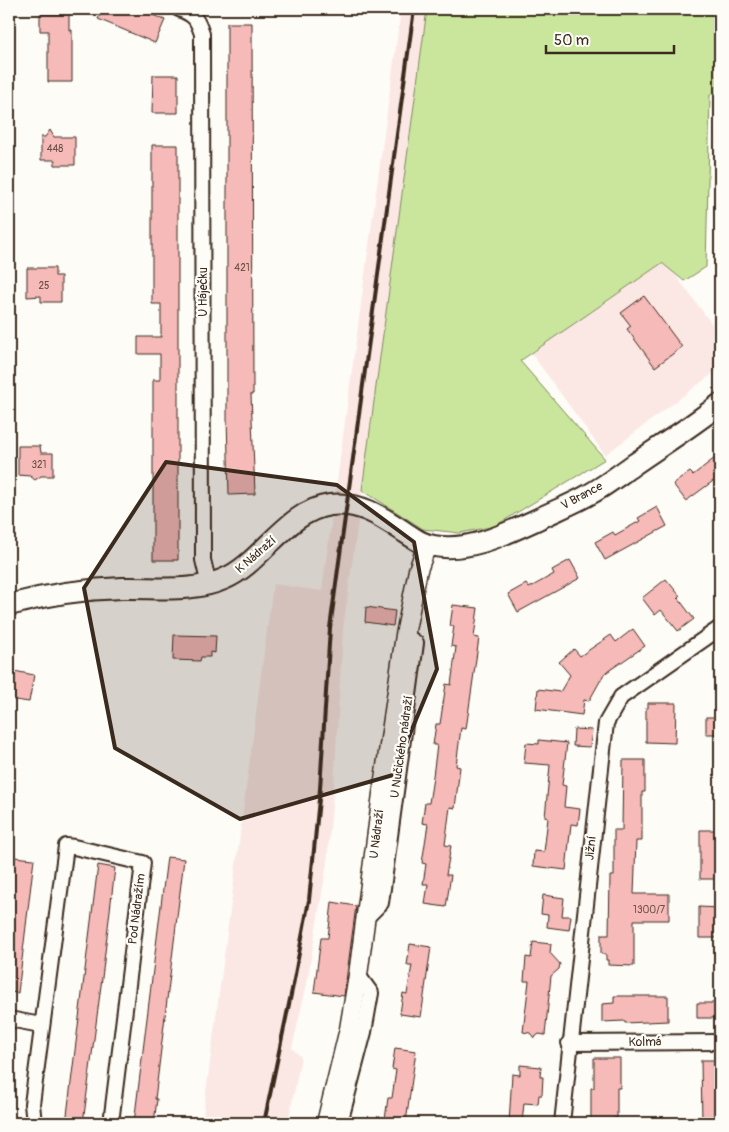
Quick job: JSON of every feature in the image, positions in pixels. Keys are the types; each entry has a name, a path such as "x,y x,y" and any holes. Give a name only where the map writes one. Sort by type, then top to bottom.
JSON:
{"main road":[{"name":"V Brance","path":"427,544 450,547 486,542 590,494 694,424 720,404"},
{"name":"K Nádraží","path":"9,605 77,592 120,588 191,588 209,585 236,573 283,530 305,515 326,506 347,505 364,508 418,541 427,544"}],"street":[{"name":"U Háječku","path":"180,9 189,12 198,20 202,34 203,560 209,585"},
{"name":"U Nádraží","path":"326,1123 343,1058 358,976 405,635 418,570 427,544"},
{"name":"Jižní","path":"562,1123 569,1043 606,723 621,697 720,628"},
{"name":"Pod Nádražím","path":"34,1123 32,1104 41,1025 66,846 143,863 111,1123"},
{"path":"340,1123 364,1032 371,993 358,976"},
{"path":"9,1019 41,1025"},
{"name":"Kolmá","path":"569,1043 720,1042"}],"highlighted area":[{"path":"166,462 337,485 414,542 437,669 393,775 240,819 115,748 84,588"}],"shaded area":[{"path":"401,9 427,9 343,629 334,784 327,863 306,988 292,1048 301,1057 288,1123 202,1123 273,584 322,591"},
{"path":"660,254 720,335 720,368 605,455 532,354"}],"green space":[{"path":"427,9 720,9 720,92 710,95 706,267 684,281 662,263 520,361 605,459 495,526 460,533 423,529 362,490"}],"building":[{"path":"103,9 138,9 165,20 155,43 98,19"},
{"path":"40,14 69,14 69,30 72,30 72,82 48,82 48,31 40,31"},
{"path":"227,23 252,23 253,394 251,394 255,494 229,495 227,418"},
{"path":"153,75 178,75 178,113 152,113"},
{"path":"50,130 54,137 75,137 75,165 55,165 55,160 41,160 41,137 45,137"},
{"path":"152,145 178,145 178,560 153,560 153,380 160,380 160,354 138,354 138,337 161,337 161,304 152,304"},
{"path":"27,268 55,268 55,276 61,276 61,302 41,302 41,296 27,297"},
{"path":"644,296 682,347 655,367 627,329 631,326 621,313"},
{"path":"18,446 40,446 41,453 53,453 53,476 41,476 35,480 30,476 18,475"},
{"path":"720,454 720,476 686,501 673,484 690,472 693,475"},
{"path":"657,507 667,526 605,560 595,542 613,532 615,535 640,521 638,518"},
{"path":"570,560 580,578 518,612 508,594 526,584 529,588 554,574 552,570"},
{"path":"666,579 680,596 678,598 694,619 678,631 661,610 655,615 642,598"},
{"path":"453,605 478,608 474,637 479,638 466,729 461,728 456,766 460,767 455,808 450,807 445,845 451,846 446,875 451,875 446,907 425,904 428,884 423,884 426,864 422,863 428,824 422,823 425,803 429,803 432,784 437,745 433,745 436,724 440,724 446,684 451,685 456,647 451,646 454,626 450,626"},
{"path":"366,607 395,611 393,626 365,622"},
{"path":"633,629 645,646 604,674 589,701 584,700 582,715 536,709 538,689 560,692 570,675 559,662 574,649 580,656 611,635 616,642"},
{"path":"174,635 216,636 215,653 210,652 210,657 201,657 200,661 173,660"},
{"path":"9,670 34,675 29,702 9,699"},
{"path":"648,703 676,703 675,743 646,742 646,708 648,708"},
{"path":"706,717 720,717 720,734 706,734"},
{"path":"574,729 592,730 590,747 573,746"},
{"path":"539,740 567,743 562,785 566,786 564,807 580,809 578,825 571,824 566,870 533,866 534,851 544,852 548,818 545,817 550,765 524,763 526,743 539,744"},
{"path":"623,760 645,760 645,792 642,792 642,841 636,841 634,894 669,894 669,920 634,920 634,966 608,965 606,954 601,954 601,935 609,935 610,876 614,876 614,830 622,830"},
{"path":"700,830 720,830 720,870 718,870 718,879 700,879"},
{"path":"14,857 34,859 18,993 9,992 9,904"},
{"path":"167,857 184,859 155,1099 157,1099 154,1123 134,1123"},
{"path":"98,865 115,868 102,978 83,1123 66,1123"},
{"path":"543,895 564,898 562,916 571,916 569,930 547,927 548,915 541,914"},
{"path":"332,902 356,906 344,996 314,992 321,938 328,938"},
{"path":"699,907 720,908 720,938 699,938"},
{"path":"533,942 551,944 550,953 560,964 559,969 551,976 545,1035 539,1034 534,1038 530,1033 523,1032 529,981 524,981 526,957 531,958"},
{"path":"410,944 431,947 421,1017 400,1014 403,993 407,994 412,965 407,965"},
{"path":"614,996 668,996 668,1021 602,1022 602,1004 614,1003"},
{"path":"697,1003 717,1003 716,1018 697,1018"},
{"path":"395,1048 416,1051 406,1122 385,1119 388,1098 392,1098 396,1070 392,1069"},
{"path":"594,1058 620,1058 620,1088 617,1088 617,1118 614,1118 614,1123 591,1123 591,1088 594,1088"},
{"path":"701,1060 720,1060 720,1123 702,1123"},
{"path":"520,1065 541,1067 540,1077 543,1077 542,1095 539,1095 538,1104 524,1103 522,1123 509,1123 512,1074 520,1075"}],"railway":[{"path":"264,1123 309,900 320,789 330,628 414,9"}]}
